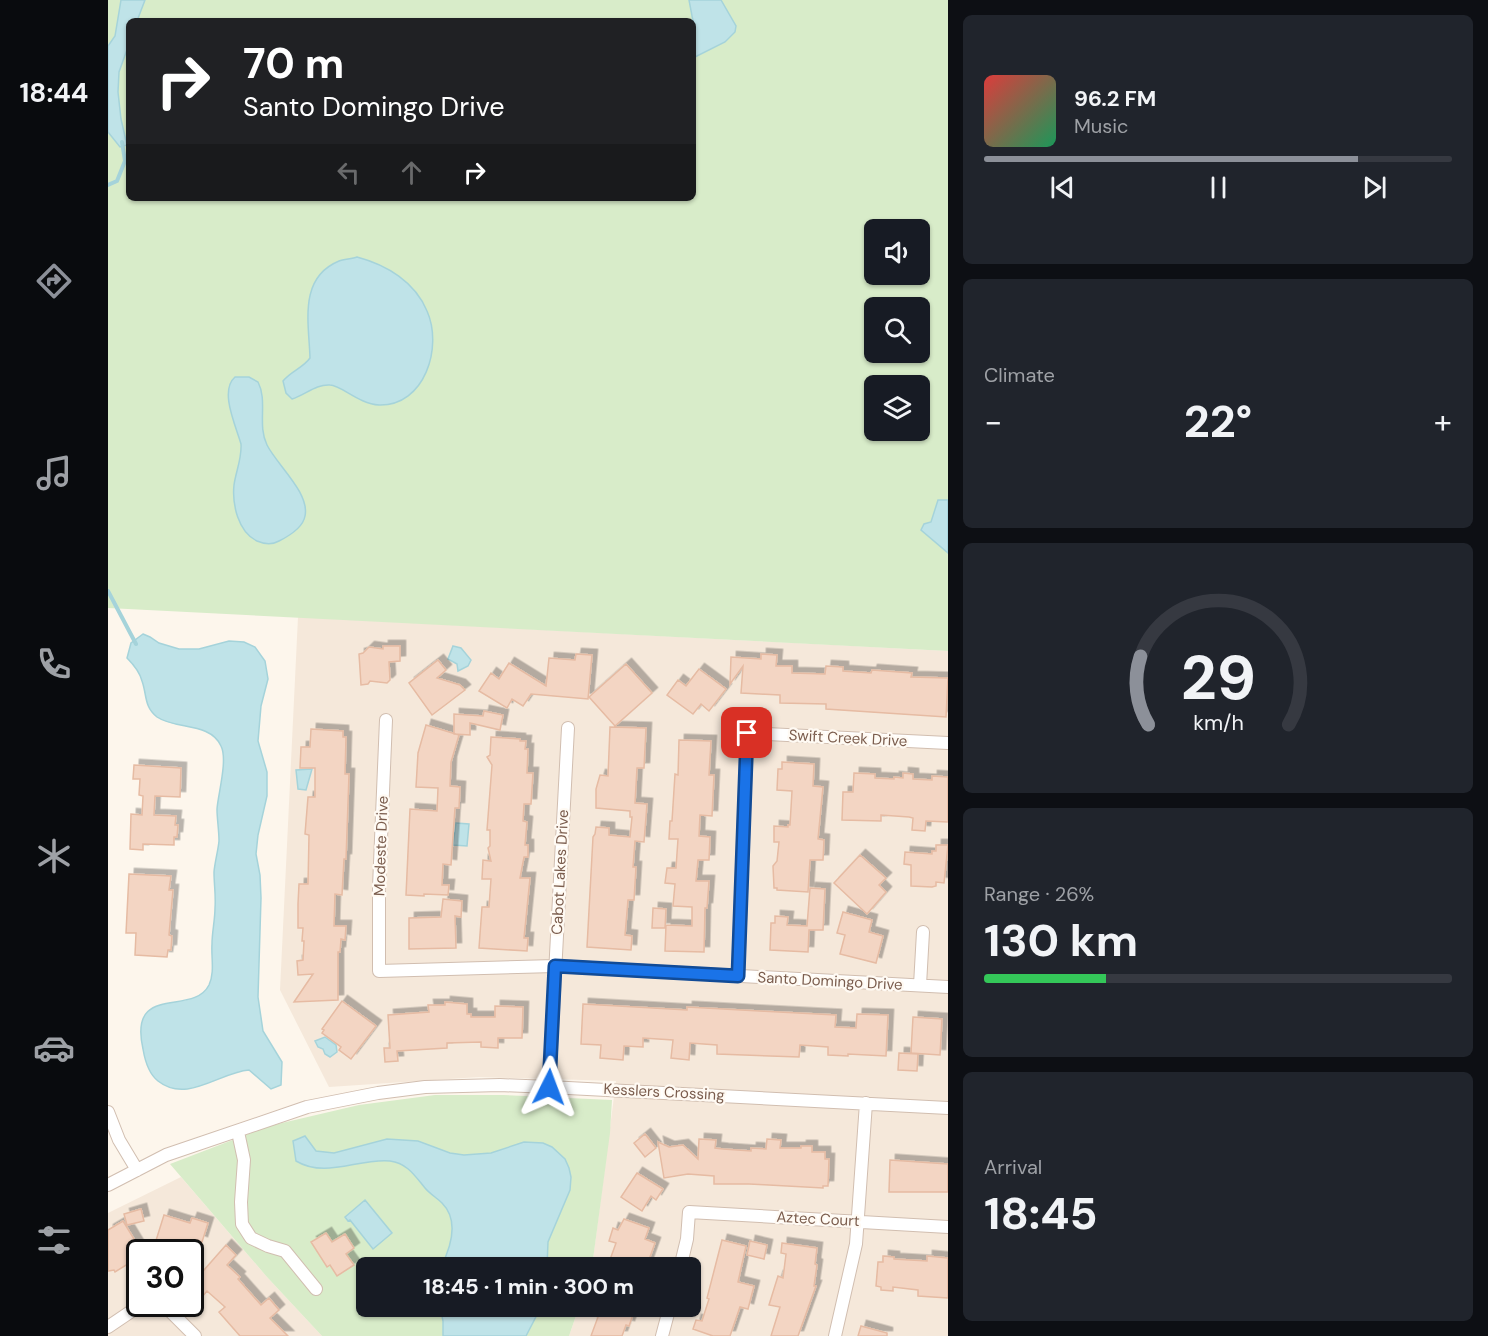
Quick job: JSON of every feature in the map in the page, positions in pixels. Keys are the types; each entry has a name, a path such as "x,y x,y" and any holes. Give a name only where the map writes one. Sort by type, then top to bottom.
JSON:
{"street":[{"name":"Modeste Drive","path":"379,971 379,887 386,720"},
{"name":"Cabot Lakes Drive","path":"549,1087 568,728"},
{"name":"Swift Creek Drive","path":"738,976 747,733 948,743"},
{"name":"Santo Domingo Drive","path":"921,985 923,932"},
{"name":"Santo Domingo Drive","path":"379,971 555,966 948,987"},
{"name":"Kesslers Crossing","path":"108,1185 166,1155 307,1107 378,1093 425,1087 501,1085 948,1108"},
{"path":"835,1336 856,1244 866,1103"},
{"path":"108,1112 119,1140 137,1170"},
{"path":"238,1131 244,1160 242,1224 251,1238 285,1251 316,1289"},
{"name":"Aztec Court","path":"683,1257 689,1212 948,1227"},
{"path":"108,1327 126,1314"},
{"path":"176,1317 195,1336"},
{"path":"662,1336 667,1317"}],"shaded area":[{"path":"298,617 948,651 948,1336 569,1336 576,1317 701,1317 701,1257 593,1257 616,1081 479,1077 329,1087 280,990"},
{"path":"181,1177 267,1277 322,1336 108,1336 108,1213"}],"green space":[{"path":"108,0 948,0 948,651 108,608"},
{"path":"435,1095 503,1095 612,1100 610,1133 593,1257 356,1257 356,1317 576,1317 569,1336 322,1336 267,1277 170,1164 269,1126 359,1105"}],"water":[{"path":"121,0 145,0 138,18 126,18 126,52 119,72 118,92 126,145 120,147 108,132 108,46 115,36"},
{"path":"689,0 721,0 736,26 735,32 725,42 696,56 696,18 692,18"},
{"path":"357,257 368,260 399,276 422,301 431,325 433,341 426,372 419,385 408,396 395,403 372,404 330,385 315,388 292,399 286,393 283,381 310,358 309,303 317,278 339,261"},
{"path":"235,377 249,377 258,382 261,389 263,429 267,445 303,498 305,516 299,528 274,543 262,543 250,537 235,509 234,485 241,444 230,409 228,391"},
{"path":"938,500 948,500 948,553 921,530 924,524 931,522"},
{"path":"143,634 159,643 179,649 199,649 229,641 244,642 255,647 265,661 268,679 261,706 258,741 267,772 267,796 256,854 261,898 258,997 263,1031 282,1062 281,1085 271,1089 249,1070 192,1088 169,1087 155,1078 145,1058 141,1028 145,1015 153,1008 201,994 211,980 215,917 214,872 219,841 217,809 223,752 216,738 209,733 165,721 157,717 150,709 140,675 127,658 131,643"},
{"path":"453,646 461,648 471,660 468,666 458,671 457,664 448,659"},
{"path":"312,769 306,790 298,789 296,770"},
{"path":"456,823 469,824 467,846 453,845"},
{"path":"325,1037 336,1045 337,1052 330,1057 318,1047 315,1041"},
{"path":"305,1136 316,1151 334,1153 387,1139 418,1141 450,1153 464,1155 491,1153 524,1142 543,1143 552,1147 565,1159 571,1177 570,1190 548,1242 547,1257 445,1257 452,1235 451,1218 442,1203 401,1164 378,1161 330,1168 307,1166 296,1161 293,1141"},
{"path":"365,1200 392,1233 373,1249 345,1217"},
{"path":"442,1317 536,1317 526,1336 443,1336"}],"building":[{"path":"383,646 400,646 400,661 389,662 390,680 387,683 370,681 368,684 361,685 359,654 369,647 383,649"},
{"path":"576,654 592,655 588,699 531,694 523,706 512,699 507,708 479,691 491,673 499,679 509,663 546,686 549,658 575,660"},
{"path":"761,654 777,655 776,666 792,666 792,673 825,674 826,666 843,667 843,671 871,673 872,670 912,673 911,677 948,678 946,717 826,709 826,704 780,703 780,695 741,693 743,666 730,684 731,657 761,659"},
{"path":"438,660 446,670 437,678 460,685 465,690 432,715 409,683"},
{"path":"626,664 652,693 615,726 589,697"},
{"path":"699,669 726,689 709,711 701,704 693,714 667,695 678,680 686,686"},
{"path":"484,711 503,715 500,730 470,723 470,735 454,734 454,714 483,716"},
{"path":"426,725 459,735 451,762 450,786 460,787 459,808 455,808 451,865 443,864 442,885 449,885 448,895 406,895 410,809 437,811 438,788 416,787 418,753"},
{"path":"610,727 646,728 644,768 637,768 635,803 647,804 644,842 635,841 634,900 628,900 625,935 632,936 631,950 587,947 593,837 596,827 609,828 609,835 630,837 632,817 630,817 630,811 596,808 596,789 600,775 608,776"},
{"path":"311,729 343,731 343,737 346,737 345,774 349,774 346,859 344,859 342,895 335,894 334,926 346,926 345,940 341,939 340,952 338,952 338,1000 294,1002 313,974 298,975 297,961 303,960 303,928 298,928 298,904 299,884 308,884 309,835 305,834 308,797 315,797 315,768 300,768 301,747 310,747"},
{"path":"491,737 526,741 527,773 533,773 531,804 524,804 523,821 527,822 525,845 528,845 528,857 524,857 520,878 530,878 524,938 528,938 527,951 479,948 482,907 489,907 491,879 482,879 483,860 491,861 488,848 490,830 487,830 492,765 487,757 490,755"},
{"path":"679,740 711,741 709,775 714,775 712,816 700,815 699,836 710,837 709,860 698,860 696,881 709,881 707,908 705,908 704,952 665,951 666,925 692,926 692,907 673,906 675,884 665,883 667,868 676,868 678,839 669,839 675,774 678,775"},
{"path":"782,762 814,764 813,786 823,787 818,839 824,840 823,860 810,860 808,892 774,888 773,866 777,861 779,842 774,842 774,826 788,827 790,825 792,791 777,790 778,769 782,769"},
{"path":"134,765 181,768 180,797 155,796 154,815 176,816 175,825 178,825 174,845 143,844 143,850 130,849 131,814 142,815 143,796 139,795 140,779 133,779"},
{"path":"854,773 875,774 875,778 894,779 894,777 903,778 903,773 913,774 913,779 932,780 932,776 948,777 948,822 926,821 925,831 912,830 913,818 909,817 881,815 881,821 842,820 843,792 853,792"},
{"path":"936,845 948,845 944,883 936,882 936,886 932,887 911,886 911,865 904,864 905,852 932,854 932,851 936,851"},
{"path":"860,855 886,878 879,885 886,892 867,914 834,883"},
{"path":"129,874 171,876 169,890 173,890 169,935 172,936 171,950 168,950 167,957 135,955 136,933 126,933"},
{"path":"810,888 825,889 823,930 809,930 808,952 770,950 771,923 775,923 775,916 788,917 787,925 807,926"},
{"path":"443,899 462,901 461,917 455,916 456,948 409,949 409,918 441,917"},
{"path":"653,908 666,909 665,928 652,928"},
{"path":"843,912 872,920 869,932 883,936 876,963 840,954 845,935 837,933"},
{"path":"342,1001 376,1026 351,1059 339,1050 341,1047 322,1033 324,1030 322,1029"},
{"path":"445,1002 467,1004 467,1014 471,1014 471,1017 495,1017 495,1006 523,1007 522,1038 498,1038 498,1048 481,1047 481,1042 447,1043 447,1048 397,1051 398,1061 385,1062 384,1048 390,1048 388,1015 429,1012 428,1005 445,1005"},
{"path":"583,1004 836,1015 835,1027 856,1028 857,1014 888,1015 886,1056 828,1055 828,1047 800,1045 799,1057 717,1054 717,1045 690,1043 689,1060 671,1058 673,1040 643,1038 643,1047 624,1046 623,1060 600,1058 601,1045 581,1044"},
{"path":"913,1017 942,1019 940,1055 911,1053"},
{"path":"899,1053 918,1054 917,1071 898,1070"},
{"path":"645,1134 656,1148 645,1157 634,1143"},
{"path":"699,1139 716,1140 715,1148 751,1151 751,1148 766,1149 767,1139 781,1140 780,1148 812,1146 812,1152 825,1152 825,1159 829,1159 828,1186 823,1186 823,1188 714,1184 714,1176 688,1174 664,1178 658,1142 669,1147 683,1145 698,1159"},
{"path":"890,1160 948,1164 948,1192 889,1192"},
{"path":"637,1173 663,1189 656,1200 651,1196 642,1211 621,1197"},
{"path":"141,1209 144,1221 127,1225 124,1214"},
{"path":"164,1215 190,1223 192,1218 208,1223 203,1239 156,1239"},
{"path":"624,1219 649,1228 645,1239 655,1243 650,1257 611,1257 616,1243 609,1241 613,1228 618,1230"},
{"path":"123,1221 134,1239 126,1239 126,1265 115,1272 114,1270 108,1271 108,1230"},
{"path":"326,1233 332,1242 345,1234 354,1248 346,1254 354,1265 337,1276 330,1265 327,1267 311,1242"},
{"path":"722,1240 746,1246 738,1282 754,1286 748,1309 740,1307 730,1336 713,1336 693,1329 696,1320 702,1321"},
{"path":"750,1241 767,1245 764,1259 747,1255"},
{"path":"782,1243 817,1248 814,1286 816,1286 798,1336 771,1336 780,1307 769,1305 778,1276 783,1278 786,1254 781,1253"},
{"path":"226,1245 236,1255 227,1265 240,1277 238,1279 261,1305 269,1298 279,1310 270,1318 288,1336 240,1336 219,1312 225,1307 207,1291 204,1295 204,1270"},
{"path":"883,1256 927,1261 927,1256 948,1258 948,1298 918,1296 918,1290 893,1287 893,1291 881,1290 881,1287 876,1286 878,1262 883,1262"},
{"path":"598,1317 632,1317 622,1336 591,1336"},
{"path":"861,1326 887,1333 887,1336 858,1336"}],"waterway":[{"path":"108,185 117,181 125,161 122,142"},
{"path":"108,591 136,644"}],"route":[{"path":"549,1087 555,966 738,976 747,733"}]}
